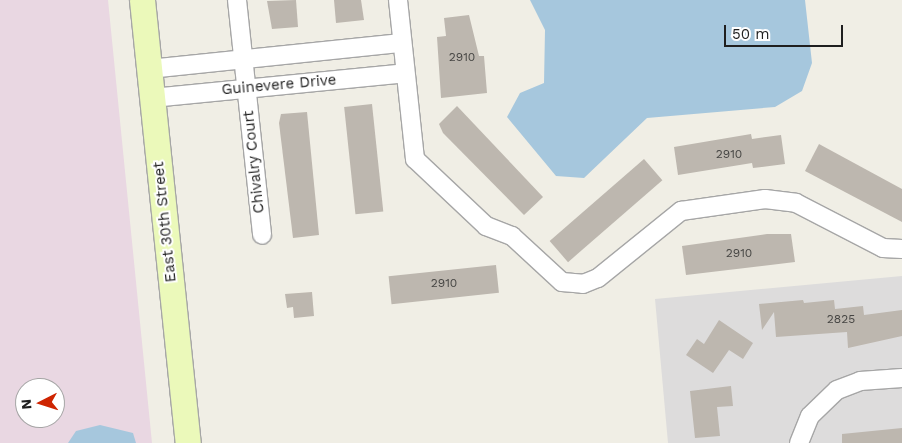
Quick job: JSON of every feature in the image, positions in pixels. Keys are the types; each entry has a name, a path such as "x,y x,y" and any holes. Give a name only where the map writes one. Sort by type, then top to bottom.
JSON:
{"main road":[{"name":"East 30th Street","path":"142,0 188,443"}],"street":[{"name":"Chivalry Court","path":"237,0 262,234"},
{"path":"398,0 415,159 486,226 512,236 562,282 583,284 598,278 681,211 765,198 796,203 883,248 902,249"},
{"name":"Guinevere Drive","path":"149,70 243,60 403,57"},
{"name":"Guinevere Drive","path":"152,98 246,88 403,57"},
{"path":"799,443 814,411 842,387 902,378"}],"shaded area":[{"path":"0,0 108,0 152,443 0,443"},
{"path":"902,276 902,443 668,443 655,299"}],"water":[{"path":"530,0 805,0 812,63 802,91 775,107 647,118 584,178 556,176 507,117 520,93 544,83 545,30"},
{"path":"100,425 133,433 136,443 68,443 76,431"}],"building":[{"path":"296,0 298,27 272,29 267,1"},
{"path":"334,0 361,0 364,20 336,23"},
{"path":"469,15 479,56 484,56 487,93 441,98 437,37 446,36 444,18"},
{"path":"372,104 383,211 355,214 344,107"},
{"path":"457,106 543,197 524,215 443,133 439,124"},
{"path":"307,112 319,235 293,238 279,123 281,114"},
{"path":"751,134 752,139 781,135 785,164 753,168 752,163 678,175 674,147"},
{"path":"819,144 902,189 902,222 805,171"},
{"path":"644,159 662,180 568,262 550,241"},
{"path":"767,234 791,234 795,262 686,275 682,246"},
{"path":"496,265 499,293 392,304 389,276"},
{"path":"312,292 314,316 294,318 293,307 287,308 285,294"},
{"path":"803,300 804,303 834,300 835,309 863,306 864,315 902,310 902,336 848,348 847,332 776,337 774,312 762,330 759,304"},
{"path":"719,320 753,343 743,359 729,350 713,373 686,355 697,339 704,344"},
{"path":"731,386 733,406 717,407 720,436 695,438 690,391"},
{"path":"902,428 902,443 842,443 842,434"}]}
